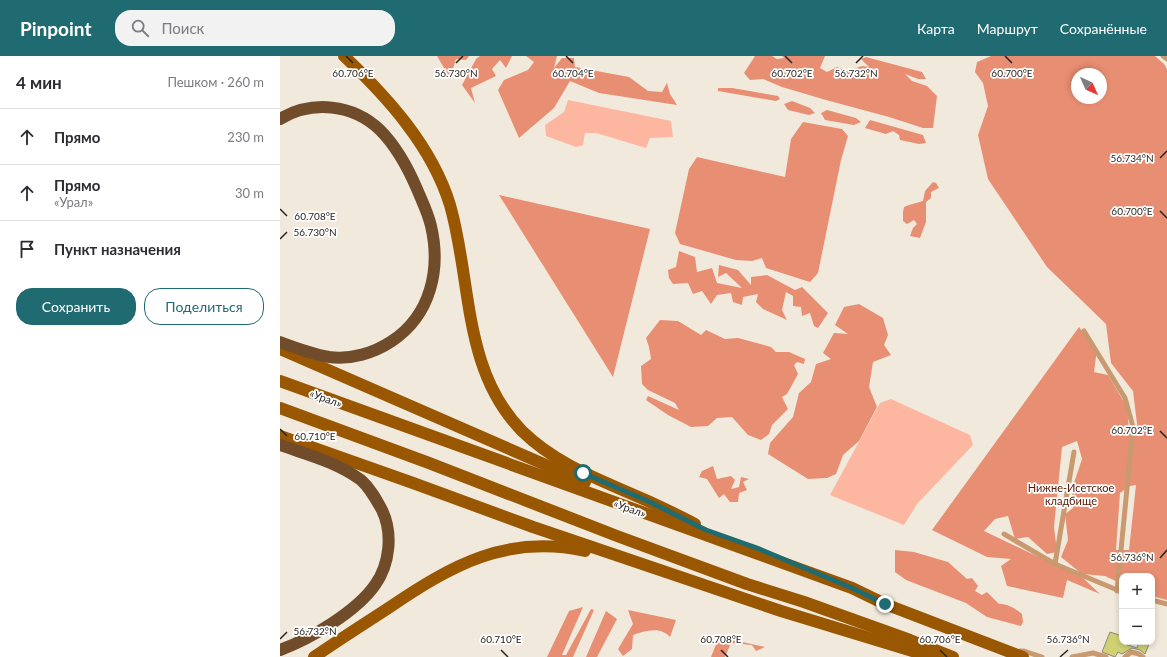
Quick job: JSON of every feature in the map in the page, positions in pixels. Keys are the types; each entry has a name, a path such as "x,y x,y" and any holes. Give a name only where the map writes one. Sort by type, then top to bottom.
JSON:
{"highway":[{"path":"280,119 303,109 320,106 352,112 380,130 402,160 424,204 431,225 435,246 433,284 419,315 399,336 375,351 362,355 330,357 312,353 280,342"},
{"path":"280,445 341,467 362,481 372,491 385,516 388,526 389,539 387,556 375,585 358,604 317,632 296,644 280,650"}],"main road":[{"path":"344,56 370,82 409,128 434,167 443,186 450,204 455,224 473,336 485,372 495,394 507,413 522,430 557,459 583,473 650,502 706,530"},
{"path":"280,349 609,493 757,548 852,588"},
{"name":"«Урал»","path":"280,381 852,588 885,604 1023,657"},
{"path":"280,408 429,463 682,560 910,640 953,657"},
{"path":"280,436 533,527 782,612 932,657"},
{"path":"314,657 439,575 464,563 492,553 515,548 555,547 570,548 629,559"}],"lane":[{"path":"1163,56 1167,60"},
{"path":"1084,331 1125,398 1133,426 1121,573"},
{"path":"1055,564 1074,452"},
{"path":"1004,534 1055,564 1119,591"},
{"path":"1155,601 1167,604"},
{"path":"1008,651 1024,651 1042,657"},
{"path":"1072,657 1093,652 1106,657"},
{"path":"1125,657 1131,652 1140,654 1143,657"}],"shaded area":[{"path":"437,56 469,56 466,60 456,59 450,78"},
{"path":"480,56 512,56 506,68 500,60 492,69 496,76 471,88 475,103 462,85 476,59"},
{"path":"526,56 557,56 554,68 562,58 574,58 575,67 629,77 648,91 662,92 667,83 670,94 677,105 599,93 570,81 554,108 519,138 498,90 504,80 528,70 534,62"},
{"path":"755,56 772,56 777,59 784,58 782,56 825,56 820,68 827,72 837,67 847,71 862,66 869,67 861,59 866,57 922,72 926,79 918,79 905,74 912,81 927,86 937,96 933,128 923,128 782,87 763,79 750,80 744,73"},
{"name":"Нижне-Исетское кладбище","path":"991,56 1155,56 1167,69 1167,600 1155,597 1155,573 1119,573 1119,583 1105,576 1082,574 1061,557 1068,540 1065,514 1073,508 1072,489 1082,459 1077,441 1062,447 1054,527 1057,552 1047,554 1028,537 1015,539 1008,516 995,519 984,531 1083,578 1100,594 1067,580 1063,598 1007,586 1001,566 1011,559 987,557 932,530 1079,327 1097,349 1094,372 1108,375 1127,407 1129,431 1138,432 1133,391 1111,363 1106,324 1047,267 988,179 978,135 988,106 983,83 975,72 977,62","holes":["1136,485 1129,550 1116,550 1120,493 1130,486"]},
{"path":"718,88 732,88 778,96 780,99 776,101 718,91"},
{"path":"568,100 671,121 673,137 650,138 646,148 596,133 585,133 583,145 576,147 546,136 545,125 564,112"},
{"path":"792,101 810,108 815,113 809,115 788,110 784,104"},
{"path":"827,110 856,118 861,122 854,125 825,120 821,113"},
{"path":"870,120 923,135 926,143 919,144 900,140 899,135 893,131 886,134 865,128"},
{"path":"803,122 842,129 848,136 841,160 818,273 810,282 766,268 762,258 752,261 736,260 680,244 675,233 689,169 697,157 785,177 791,139"},
{"path":"933,182 936,183 939,188 931,192 931,198 926,202 926,222 920,238 910,236 913,228 917,224 914,220 907,224 903,221 904,207 923,201 925,191"},
{"path":"499,195 650,229 613,377"},
{"path":"679,251 695,257 697,272 712,268 717,283 742,288 726,273 718,277 719,265 738,270 751,285 751,277 767,275 795,290 802,287 828,313 818,328 814,326 810,313 802,316 801,307 793,306 793,296 786,292 782,310 787,320 763,309 756,302 758,294 743,297 742,305 733,302 731,293 717,295 711,304 702,291 693,294 688,283 673,284 669,278 668,270 676,267"},
{"path":"859,304 883,318 888,335 884,345 891,355 873,362 869,387 877,407 859,441 843,455 836,474 827,478 808,479 768,454 770,443 793,417 799,393 811,382 816,364 831,359 823,353 834,333 848,334 835,325 844,307"},
{"path":"660,320 678,321 701,335 706,330 725,339 738,338 771,347 776,352 789,352 805,359 804,364 797,362 794,365 798,374 787,394 782,397 788,409 772,425 769,434 761,440 748,435 732,417 717,418 708,426 691,427 668,415 646,400 648,396 679,410 675,403 648,390 642,384 641,366 651,359 646,338"},
{"path":"891,399 970,435 973,445 917,504 904,525 830,495 880,403"},
{"path":"713,466 717,479 731,476 735,480 731,489 739,487 741,477 749,479 743,482 747,490 739,493 738,502 730,502 724,494 719,498 707,479 699,477 702,471"},
{"path":"895,550 914,552 948,562 967,579 972,578 978,586 975,591 982,595 987,592 999,604 1011,607 1022,614 1023,622 1021,626 987,617 966,603 906,580 895,572"},
{"path":"583,607 562,655 566,655 591,609 594,610 573,657 547,657 569,611"},
{"path":"628,610 676,620 670,637 662,631 657,630 633,635 632,649 623,656 618,649 633,624"},
{"path":"606,611 617,619 597,657 586,657"},
{"path":"719,637 765,647 756,651 752,645 731,643 725,657 711,657"}],"building":[{"path":"1110,632 1119,635 1119,645 1128,645 1137,648 1138,645 1149,645 1145,654 1140,650 1132,648 1122,654 1118,652 1115,657 1102,652"}],"route":[{"path":"583,473 650,502 706,530 757,548 852,588 885,604"}]}
